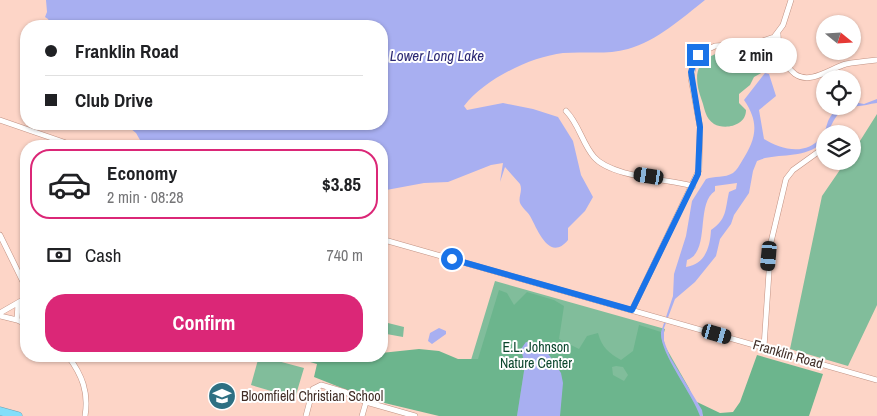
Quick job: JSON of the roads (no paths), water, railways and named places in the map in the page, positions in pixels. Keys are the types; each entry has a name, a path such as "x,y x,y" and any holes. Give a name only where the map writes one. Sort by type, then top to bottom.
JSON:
{"highway":[{"path":"0,411 18,416"}],"street":[{"path":"779,52 778,34 785,21 791,0"},
{"path":"632,310 699,170 700,120 691,78 694,62 702,52 715,46 763,42 778,34"},
{"path":"763,42 779,52 793,72 805,78 847,64 877,60"},
{"path":"566,111 572,117 592,155 606,167 693,186"},
{"path":"0,120 20,127"},
{"path":"29,130 58,140"},
{"path":"764,348 770,242 786,179 796,167 816,153"},
{"path":"0,235 20,276"},
{"name":"Franklin Road","path":"388,241 877,380"},
{"path":"0,314 18,304"},
{"path":"17,320 18,304"},
{"path":"0,314 20,321"},
{"path":"71,362 84,384 87,395 86,416"},
{"path":"306,416 312,392 318,386 346,392 366,402 415,416"},
{"path":"362,416 366,402"}],"water":[{"name":"Lower Long Lake","path":"46,0 705,0 659,35 628,49 604,52 563,53 550,55 523,64 496,78 473,96 464,106 467,110 503,103 533,109 558,117 573,141 581,175 593,197 585,211 568,228 568,240 555,248 549,246 544,241 529,214 521,205 520,184 505,167 500,182 503,163 491,165 448,182 424,183 388,190 388,140 140,140 132,130 388,130 388,20 48,20 45,17 47,12"},
{"path":"765,73 769,74 776,96 759,110 764,139 786,148 801,149 809,147 816,142 816,147 803,153 770,157 757,161 749,193 720,239 716,256 695,282 675,299 664,328 664,341 670,357 702,410 703,416 700,416 670,361 665,350 661,332 673,296 674,274 686,236 692,201 706,179 730,175 740,165 753,138 754,124 749,108 744,100","holes":["737,183 736,189 729,192 723,218 711,230 708,249 702,259 686,267 687,260 699,248 706,206 709,197 715,191 715,186"]},
{"path":"877,99 877,103 861,106 861,103"},
{"path":"832,115 837,115 832,125 827,125"},
{"path":"439,328 446,331 446,334 432,344 428,341 430,333"},
{"path":"526,342 543,346 561,373 563,383 560,416 517,416 525,365 521,349"}],"place":[{"name":"Bloomfield Christian School","path":"222,396"}],"park label":[{"name":"E.L. Johnson Nature Center","path":"536,356"}]}
